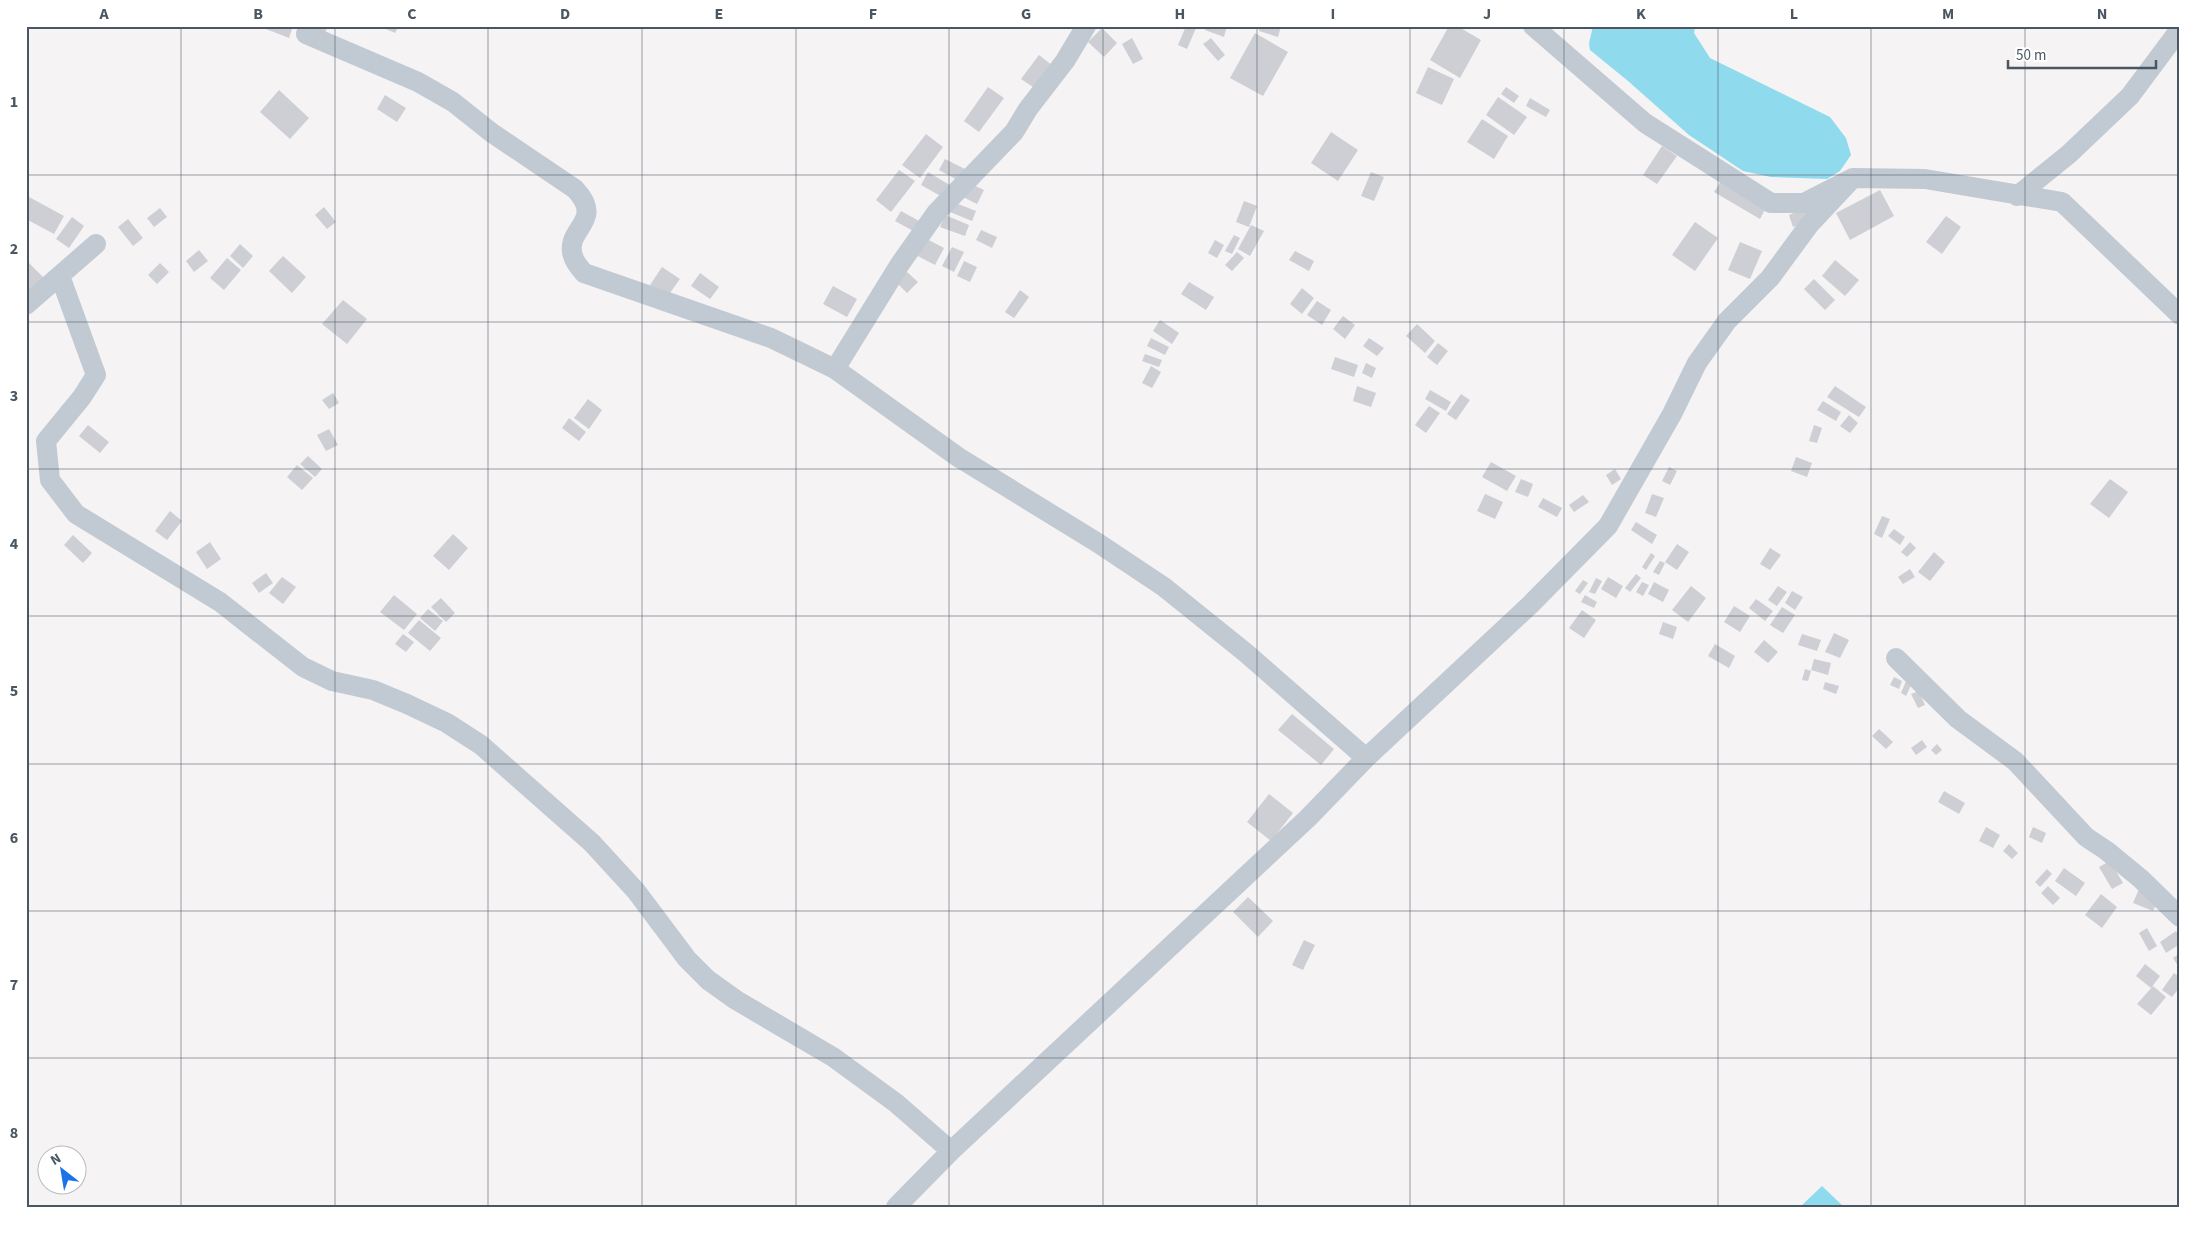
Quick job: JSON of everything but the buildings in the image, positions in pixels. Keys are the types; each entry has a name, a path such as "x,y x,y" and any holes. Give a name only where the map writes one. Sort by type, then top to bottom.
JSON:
{"street":[{"path":"835,369 900,264 936,213 1014,132 1028,109 1065,61 1086,26"},
{"path":"1533,26 1645,123 1771,203 1804,203 1853,178 1925,179 2017,196 2062,202 2180,315"},
{"path":"2017,196 2068,154 2130,96 2180,29"},
{"path":"306,34 418,82 453,102 492,133 575,189 588,206 586,218 572,246 573,256 584,273 771,338 835,369 958,457 1098,543 1164,587 1282,684 1366,758"},
{"path":"896,1207 951,1151 1300,825 1366,758 1531,604 1608,526 1672,414 1697,363 1727,320 1770,278 1809,225 1853,178"},
{"path":"26,305 96,244"},
{"path":"60,276 96,375 82,397 46,441 50,480 76,514 220,602 303,667 332,680 373,690 407,704 447,723 481,745 592,843 636,891 687,959 708,980 736,1000 833,1058 896,1104 951,1151"},
{"path":"1896,658 1958,719 2015,761 2086,837 2108,851 2142,878 2180,917"}],"water":[{"path":"1593,26 1695,26 1694,33 1710,58 1830,117 1846,138 1851,155 1840,171 1827,179 1771,177 1743,171 1689,135 1590,50 1589,43"},
{"path":"1822,1186 1844,1207 1800,1207"}]}
